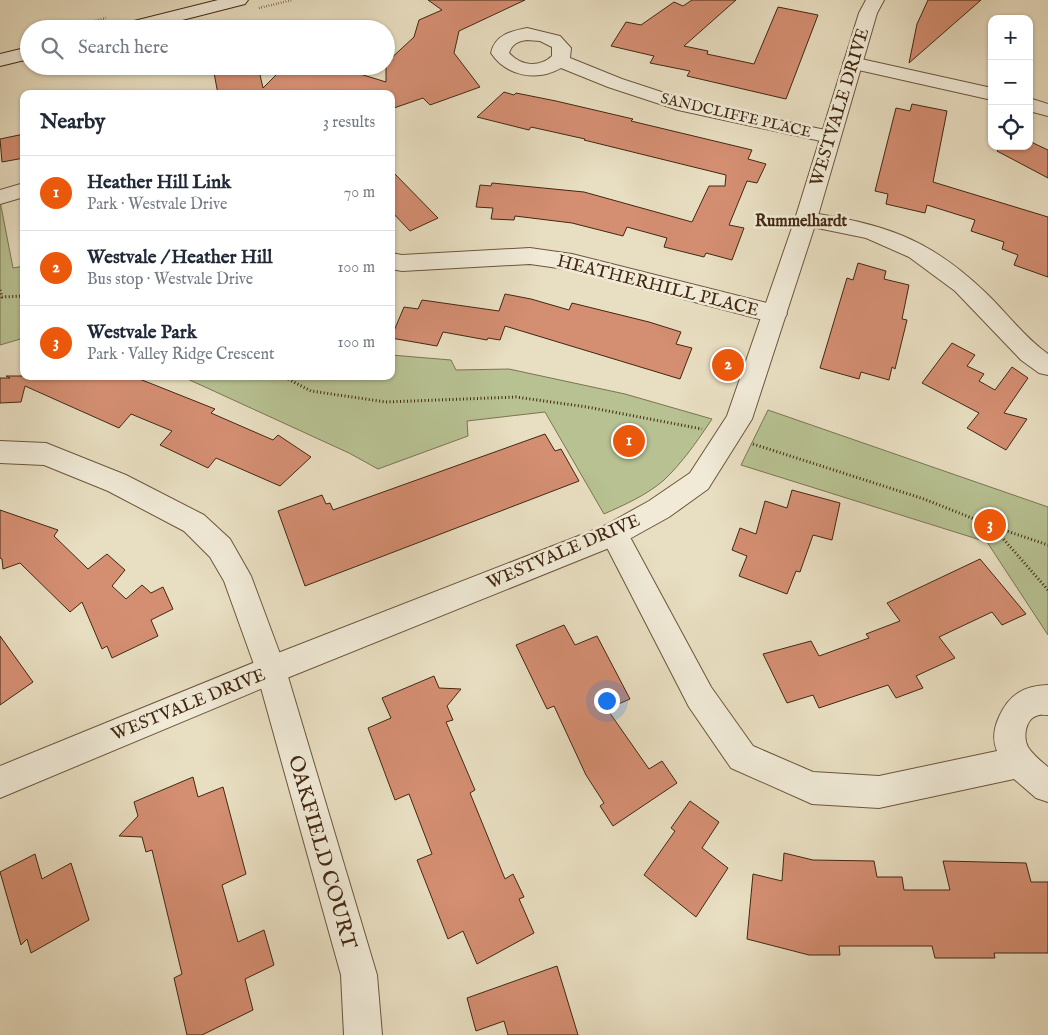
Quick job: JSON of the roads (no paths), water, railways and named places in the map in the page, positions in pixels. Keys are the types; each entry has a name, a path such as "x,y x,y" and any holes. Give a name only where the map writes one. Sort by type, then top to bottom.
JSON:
{"street":[{"path":"160,20 239,0"},
{"name":"WESTVALE DRIVE","path":"0,782 271,670 614,534 659,509 699,480 739,418 806,219 852,63 868,14 875,0"},
{"path":"0,60 20,55"},
{"name":"SANDCLIFFE PLACE","path":"558,60 615,83 685,106 830,137"},
{"path":"852,63 988,93"},
{"path":"1032,105 1048,110"},
{"path":"0,197 20,191"},
{"path":"806,219 863,229 891,238 926,256 957,280 986,307 1013,338 1038,360 1048,366"},
{"name":"HEATHERHILL PLACE","path":"395,261 402,262 530,256 572,262 774,314"},
{"name":"OAKFIELD COURT","path":"0,452 46,454 117,483 194,523 220,548 237,576 271,670 358,975 363,1035"},
{"path":"614,534 700,697 742,757 812,788 879,792 1019,762"},
{"path":"1048,700 1039,700 1019,708 1009,726 1009,742 1019,762 1032,776 1048,786"}],"place":[{"name":"Westvale / Heather Hill","path":"728,365"},
{"name":"Heather Hill Link","path":"629,441"},
{"name":"Westvale Park","path":"990,525"}],"district":[{"name":"Rummelhardt","path":"801,220"}]}
